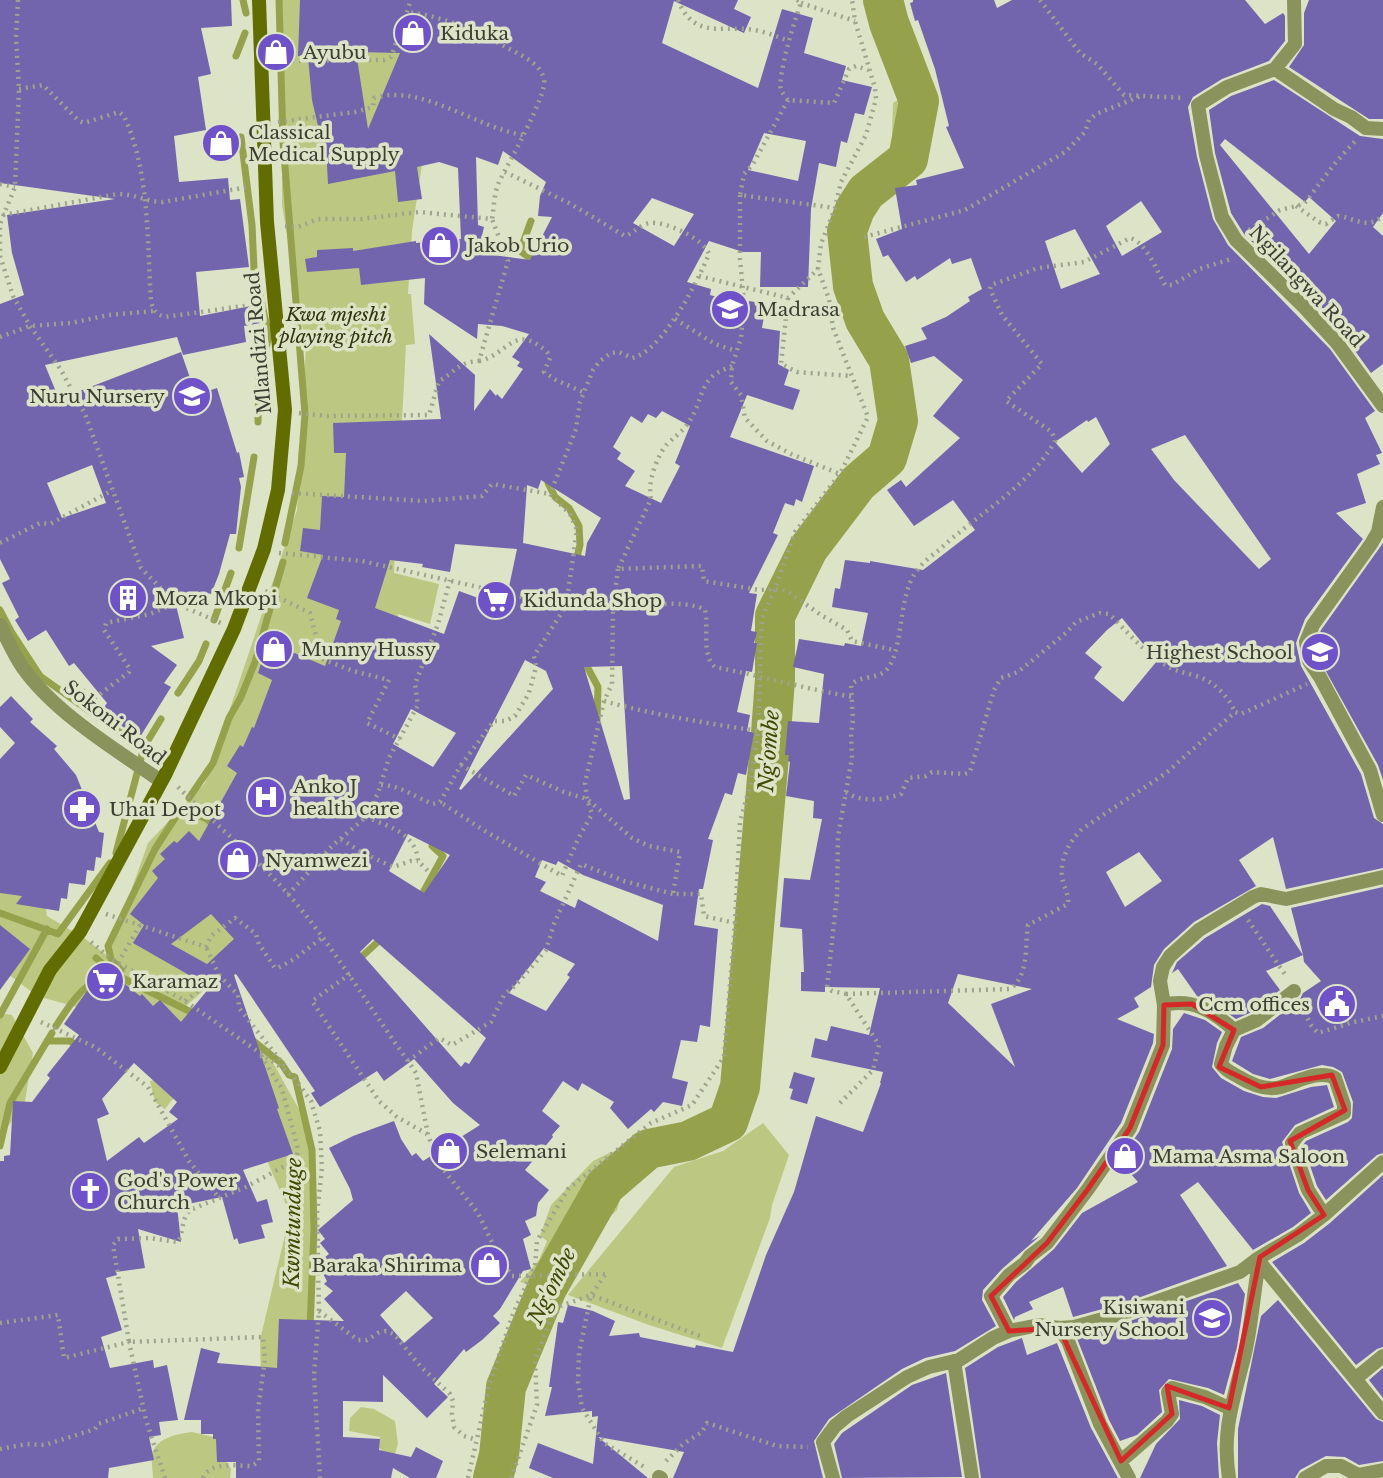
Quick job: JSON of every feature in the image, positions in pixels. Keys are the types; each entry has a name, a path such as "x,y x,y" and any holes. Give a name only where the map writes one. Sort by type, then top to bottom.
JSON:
{"street":[{"name":"Mlandizi Road","path":"0,1067 50,970 80,932 163,778 234,629 264,549 278,490 285,410 267,222 259,0"},
{"path":"1199,105 1227,86 1275,69 1295,44 1294,0"},
{"path":"1275,69 1366,128 1383,129"},
{"name":"Ngilangwa Road","path":"1199,105 1214,192 1222,217 1236,240 1329,334 1383,405"},
{"path":"1383,508 1378,532 1313,625 1306,642 1309,661 1370,770 1383,815"},
{"name":"Sokoni Road","path":"0,625 23,668 47,694 94,734 163,778"},
{"path":"1009,1331 991,1296 1009,1275 1047,1242 1130,1128 1163,1045 1164,1005 1160,981 1163,967 1170,956 1199,930 1261,894 1286,899 1383,877"},
{"path":"1294,991 1257,1020 1234,1030 1221,1064 1226,1071 1261,1087 1280,1087 1326,1074 1335,1078 1344,1113 1300,1133 1292,1143 1308,1190 1324,1215"},
{"path":"1164,1005 1178,1002 1192,1004 1210,1011 1234,1030"},
{"path":"833,1478 823,1442 847,1416 916,1372 959,1360 1009,1331 1040,1325 1074,1327 1124,1313 1240,1272 1324,1215 1383,1162"},
{"path":"1258,1260 1383,1413"},
{"path":"1229,1478 1226,1442 1229,1408 1247,1346 1258,1260"},
{"path":"1059,1328 1068,1341 1105,1435 1129,1478"},
{"path":"1355,1379 1383,1356"},
{"path":"954,1360 972,1478"},
{"path":"1121,1461 1172,1414 1168,1392 1172,1388 1205,1397 1229,1408"},
{"path":"1305,1478 1326,1466 1341,1466 1358,1475 1383,1470"}],"path":[{"path":"18,0 16,37 19,89 15,187 0,224 0,256 13,296 61,370 85,414 141,568 174,603 234,629"},
{"path":"261,59 384,60 391,57 411,0"},
{"path":"678,0 690,19 712,30 749,29 789,41"},
{"path":"468,1478 490,1382 513,1314 535,1266 537,1241 568,1189 651,1123 692,1105 724,1057 740,822 751,782 758,731 762,618 795,532 840,474 868,417 833,328 829,299 818,269 821,244 835,208 841,182 866,135 876,100 852,0"},
{"path":"1040,0 1080,53 1097,64 1120,92 1127,96 1174,99 1192,97 1198,100 1199,105"},
{"path":"855,21 799,1 781,80 781,91 788,100 835,103 849,69 856,66 869,70"},
{"path":"408,12 432,16 470,29 526,59 541,71 545,83 498,185 492,219 508,261 479,361"},
{"path":"19,89 43,85 84,123 119,112 124,116 137,153 144,197 151,302 154,311"},
{"path":"264,122 355,112 373,107 374,97 385,94 404,95 465,113 523,135"},
{"path":"864,237 965,210 1065,152 1086,132 1089,120 1096,114 1140,96"},
{"path":"788,100 753,164 744,174 740,195 743,321 732,366 731,382 741,394 745,418 767,441 840,474"},
{"path":"1235,712 1166,772 1082,829 1072,839 1062,870 1068,904 1028,925 1028,945 1018,983 1010,989 846,994 827,987 838,887 838,836 852,758 851,685 856,680 882,674 893,661 909,584 916,571 951,539 999,502 1043,458 1055,441 1052,432 1006,401 1042,364 1002,315 990,289 991,285 1038,268 1084,261 1130,237 1136,239 1165,285 1171,285 1199,270 1230,261 1236,240 1271,215 1308,201 1336,162 1366,128"},
{"path":"505,172 569,203 625,236 652,223 673,228 700,242 708,250 699,276 675,318 651,349 632,358 619,352 611,353 600,361 587,381 577,412 576,429 550,495"},
{"path":"0,184 15,187"},
{"path":"2,215 118,194 130,194 163,202 267,184"},
{"path":"740,195 835,208"},
{"path":"1295,205 1326,224 1338,216 1357,223 1377,221 1383,216"},
{"path":"267,222 298,227 318,219 362,219 419,212 492,219"},
{"path":"818,269 788,298 781,364 797,372 850,376"},
{"path":"699,276 788,298"},
{"path":"0,337 30,326 71,323 109,315 154,311 165,317 275,299"},
{"path":"675,318 715,344 736,351"},
{"path":"285,410 327,416 429,415 439,381 467,361 492,358 511,341 526,340 547,352 550,358 544,372 583,391"},
{"path":"440,802 562,876 592,814 585,783 604,701 612,684 613,608 618,569 651,499 655,467 667,444 682,433 708,381 732,366"},
{"path":"278,490 295,494 424,501 482,496 492,484 550,495 570,514 578,530 566,606 534,656 536,667 529,693 515,716 506,721 494,721 461,765 440,802 433,804 403,789 381,785"},
{"path":"0,543 40,523 50,524 62,519 113,490"},
{"path":"264,549 285,555 362,561 566,606 613,608 676,604 701,607 706,612 707,650 711,664 715,667 811,690 853,696"},
{"path":"618,569 702,566 704,581 760,590 787,591 847,629 852,641 894,650"},
{"path":"288,895 332,846 366,817 381,785 389,758 418,705 415,684 438,624 450,580"},
{"path":"252,584 310,613 322,659 351,671 389,680 367,723 400,739"},
{"path":"47,694 62,692 74,685 95,698 130,669 104,630 104,624 150,614 174,603"},
{"path":"846,792 858,799 892,796 901,794 908,778 926,776 932,772 970,772 991,701 1001,678 1018,672 1076,622 1100,613 1109,614 1159,662 1174,671 1197,676 1212,684 1227,697 1235,712 1241,714 1320,677"},
{"path":"604,701 652,715 676,716 758,731"},
{"path":"461,765 514,796 526,775 587,799 632,838 649,846 680,852 673,894"},
{"path":"163,778 288,895 350,974 416,1073 428,1135 439,1164 478,1213 502,1263 512,1276 605,1274 591,1295 579,1353 578,1382 582,1408 604,1443 660,1477"},
{"path":"366,817 408,836 418,861 430,873"},
{"path":"341,839 353,848 393,867 418,861"},
{"path":"408,1061 439,1038 452,1045 491,1022 503,995 515,986 546,950 554,924 581,864 624,881 673,894 701,894 704,916 735,923"},
{"path":"92,910 205,947 219,975 238,995 239,1008 311,1101 321,1144 322,1168 316,1242 318,1311 314,1375 320,1478"},
{"path":"205,947 211,936 235,918 256,934 259,944 275,968 294,959 322,938"},
{"path":"118,963 140,925"},
{"path":"80,932 111,959 185,1001 292,1075"},
{"path":"350,974 312,1000 379,1101 397,1117 428,1135"},
{"path":"185,1001 219,975"},
{"path":"839,1103 873,1070 879,1045 846,994"},
{"path":"27,1015 94,1047 148,1087 189,1161 219,1198"},
{"path":"165,1478 144,1408 129,1342 113,1245 115,1241 150,1238 177,1242 181,1237 185,1215 190,1210 246,1187 292,1162 297,1156 298,1149 282,1089 260,1054"},
{"path":"511,1478 537,1405 535,1360 549,1323 561,1306 591,1295 699,1336"},
{"path":"318,1311 358,1340 366,1340 386,1331 394,1334 421,1367 450,1394 453,1401 454,1427 464,1436 477,1440"},
{"path":"0,1323 58,1315 64,1358 129,1342 263,1337 265,1359 258,1409 259,1461 252,1466 217,1466 205,1472 203,1478"},
{"path":"0,1448 27,1444 45,1446 144,1408"},
{"path":"660,1477 660,1468 668,1458 693,1436 702,1432 707,1423 777,1446 808,1447 823,1442"}],"highlighted area":[{"path":"1192,1004 1234,1030 1219,1067 1261,1087 1332,1075 1345,1110 1290,1141 1308,1190 1324,1215 1260,1257 1229,1408 1167,1386 1172,1414 1121,1461 1059,1328 1009,1331 991,1296 1047,1243 1130,1128 1163,1045 1164,1005"}],"green space":[{"name":"Kwa mjeshi playing pitch","path":"282,0 447,0 412,231 408,294 411,294 415,344 406,345 394,571 439,584 430,624 398,614 402,655 283,920 185,1007 267,1052 311,1131 315,1478 264,1478 260,1340 290,1214 235,1086 202,1062 165,1109 155,1102 150,1081 155,1080 159,1030 37,996 0,968 0,811 40,870 47,916 108,956 148,843 205,783 297,510 306,347 282,205"},
{"path":"901,98 908,104 911,119 899,124 902,133 896,139 892,136 893,103"},
{"path":"0,1013 12,1015 33,1053 24,1107 7,1127 0,1129"},
{"path":"763,1123 789,1155 770,1218 722,1348 568,1295 674,1167 723,1151"},
{"path":"611,1152 629,1167 617,1210 595,1232 587,1225 555,1292 520,1282 539,1260 547,1241 540,1236 551,1205 593,1161"},
{"path":"361,1407 374,1409 395,1421 398,1444 393,1460 379,1448 380,1437 349,1431 350,1418"},
{"path":"192,1432 223,1439 224,1458 231,1469 230,1478 153,1478 152,1454 158,1444 169,1437"}],"building":[{"path":"0,0 231,0 232,26 201,28 211,74 198,77 206,130 174,136 179,182 228,178 230,200 240,199 249,267 196,272 200,316 256,305 260,323 244,326 246,342 183,355 177,337 45,365 59,399 181,352 196,395 217,388 237,453 239,452 244,477 239,478 241,487 236,534 230,534 219,574 211,594 207,593 203,604 173,593 184,638 151,646 177,665 164,683 171,687 140,737 134,732 132,734 102,710 107,703 74,663 69,666 46,630 28,641 15,620 19,617 2,583 10,579 0,559 0,304 24,295 12,253 7,215 115,199 0,183","holes":["92,465 106,503 62,518 47,483"]},
{"path":"300,0 738,0 734,9 751,17 744,33 674,1 662,43 758,88 782,9 813,18 804,53 846,66 842,80 872,87 864,115 855,113 847,143 841,141 836,167 819,163 811,209 808,287 760,287 761,252 743,252 709,241 687,282 711,289 710,295 748,305 749,301 766,304 762,328 780,331 778,364 789,370 784,385 800,390 793,410 747,395 730,437 814,466 802,502 796,499 794,506 785,503 773,533 778,535 749,593 757,594 751,631 757,632 754,643 757,643 752,672 746,671 737,712 750,715 747,731 754,733 746,775 738,773 732,795 725,793 708,839 713,840 703,889 699,889 694,925 718,929 710,1027 700,1025 697,1042 681,1040 672,1078 688,1082 682,1106 663,1102 654,1112 651,1109 628,1129 610,1108 614,1102 582,1083 578,1091 563,1081 542,1111 560,1126 525,1170 549,1190 538,1203 536,1216 525,1221 531,1235 523,1239 531,1269 523,1271 493,1316 500,1323 466,1352 464,1349 434,1384 448,1397 427,1418 383,1375 383,1402 343,1401 343,1437 380,1439 379,1450 411,1457 416,1447 443,1461 436,1478 410,1478 393,1468 391,1478 236,1478 236,1462 217,1462 216,1439 213,1439 213,1434 201,1434 201,1420 184,1420 201,1348 220,1353 217,1363 277,1368 279,1319 344,1321 324,1299 333,1291 324,1284 327,1281 318,1265 326,1261 324,1258 329,1254 320,1243 325,1239 318,1230 353,1200 329,1148 394,1121 412,1156 416,1153 423,1161 480,1125 453,1103 414,1059 384,1081 377,1071 320,1107 311,1093 315,1091 236,974 234,975 293,1154 243,1170 257,1202 267,1199 273,1222 261,1225 265,1238 239,1244 237,1238 234,1240 222,1197 188,1204 186,1200 185,1204 177,1206 181,1242 138,1229 145,1268 116,1272 117,1275 106,1278 122,1330 101,1337 110,1368 153,1360 154,1368 167,1365 178,1420 159,1422 161,1435 149,1437 154,1460 109,1468 108,1478 0,1478 0,1161 4,1161 4,1156 10,1155 13,1101 32,1102 50,1078 47,1075 79,1035 64,1024 89,988 94,992 106,977 116,985 120,980 140,996 142,994 153,1006 160,1000 181,1022 210,987 133,943 144,925 130,914 158,878 152,871 165,859 160,854 189,831 199,841 237,773 227,766 240,745 243,747 252,727 254,728 272,680 258,673 269,639 325,666 341,621 336,619 339,610 307,598 323,555 300,551 303,528 320,530 322,496 344,497 346,453 334,453 333,423 441,419 429,334 475,375 474,411 490,389 502,399 523,369 517,366 520,362 512,357 529,334 502,326 478,324 477,339 424,304 425,278 361,285 359,268 307,272 305,259 317,257 317,250 353,248 353,251 416,241 461,239 458,168 439,162 417,167 422,199 398,202 395,171 328,184 327,165 312,100 308,57 298,56","holes":["356,52 400,53 368,129","764,133 806,141 798,181 748,170","503,151 546,182 540,196 538,216 552,217 530,260 478,253 484,227 478,225 476,157 498,165","652,198 694,214 674,246 633,223","662,411 690,426 675,463 680,466 661,503 625,486 635,471 617,459 621,453 613,447 631,416 642,423 648,414 656,418","541,480 601,518 587,543 585,556 523,543 527,485 538,489","455,544 517,549 506,601 494,597 492,603 459,591 444,634 375,608 390,560 423,564 422,567 450,572","525,660 546,671 553,689 461,790 459,789","622,666 630,799 624,800 584,667","411,709 456,733 433,767 393,744","408,834 450,855 424,893 389,871","542,860 556,865 558,861 583,875 663,905 658,941 578,899 575,908 540,891 546,882 535,877","211,914 234,939 207,964 171,944","373,939 486,1038 469,1064 465,1062 461,1067 360,952","544,948 575,964 567,975 570,977 546,1011 509,993","134,1063 177,1102 169,1112 178,1119 144,1143 139,1137 107,1161 97,1119 109,1114 102,1099","406,1291 433,1318 404,1343 380,1315"]},
{"path":"994,0 997,8 1012,0 1245,0 1265,24 1283,13 1285,16 1285,41 1269,61 1222,79 1193,97 1188,107 1197,157 1213,219 1228,245 1330,349 1375,411 1365,418 1382,453 1376,455 1380,464 1357,474 1366,503 1336,513 1363,539 1305,619 1296,643 1301,666 1361,774 1374,818 1383,824 1383,868 1286,889 1273,837 1239,860 1256,886 1194,922 1164,949 1154,965 1151,987 1134,998 1139,1007 1117,1019 1154,1034 1153,1043 1121,1123 1077,1188 1031,1241 1040,1236 1002,1269 983,1290 982,1300 996,1326 955,1351 925,1358 902,1369 829,1419 814,1441 823,1478 673,1478 684,1452 598,1437 648,1478 553,1478 529,1468 538,1443 593,1464 598,1416 592,1417 592,1411 545,1416 552,1387 549,1387 558,1322 563,1323 568,1305 593,1311 615,1321 609,1336 639,1333 640,1337 695,1348 696,1345 733,1352 766,1255 794,1192 816,1116 863,1132 881,1083 883,1072 811,1057 815,1038 827,1041 831,1026 869,1035 880,988 825,987 825,992 801,991 801,972 804,972 802,929 780,927 784,878 810,880 822,819 813,818 814,801 786,796 790,762 789,755 785,755 788,721 819,723 824,674 793,667 799,639 861,646 868,613 832,607 835,588 840,589 845,560 870,561 923,570 975,530 953,500 914,526 887,490 901,480 906,487 960,438 933,416 963,380 934,356 911,363 905,346 927,339 921,328 946,317 970,301 968,297 982,289 971,258 952,264 950,258 917,280 915,276 906,282 888,255 883,257 876,239 902,229 895,188 917,185 916,180 964,168 946,127 949,126 935,69 918,20 915,21 910,3","holes":["1141,201 1162,232 1122,256 1106,226","1075,229 1100,274 1061,289 1045,241","1096,417 1110,444 1082,473 1055,442 1087,420 1088,422","1185,435 1271,559 1259,569 1174,480 1151,449","1122,618 1157,661 1123,702 1094,678 1102,667 1085,653","1139,852 1162,881 1125,907 1106,872","958,974 1032,989 991,1004 1015,1067 948,1003"]},
{"path":"1309,0 1383,0 1383,119 1369,119 1289,67 1304,45 1304,13"},
{"path":"1274,80 1360,136 1383,139 1383,213 1373,227 1383,236 1383,364 1371,373 1345,337 1244,234 1231,213 1215,153 1209,110 1231,96","holes":["1225,139 1305,202 1309,197 1336,221 1309,254 1220,145"]},
{"path":"229,128 234,156 216,158 211,131"},
{"path":"1383,543 1383,780 1378,765 1318,657 1316,643 1321,630"},
{"path":"11,696 33,719 30,722 57,746 54,749 76,775 99,832 104,833 101,858 96,857 94,871 87,870 85,885 69,883 67,899 61,898 59,911 16,904 22,896 0,893 0,759 15,743 0,727 0,707"},
{"path":"1383,887 1383,1153 1377,1155 1326,1200 1317,1186 1303,1145 1352,1118 1353,1102 1342,1072 1322,1065 1270,1079 1253,1074 1232,1061 1241,1037 1263,1028 1321,981 1304,962 1291,908"},
{"path":"1262,904 1270,906 1303,955 1266,971 1280,990 1252,1012 1236,1019 1215,1004 1197,996 1178,969 1172,973 1177,962 1205,938"},
{"path":"0,925 30,949 0,990"},
{"path":"1184,1013 1205,1020 1222,1032 1212,1067 1221,1078 1244,1091 1276,1098 1327,1085 1334,1107 1295,1125 1282,1142 1299,1193 1311,1213 1293,1227 1253,1250 1198,1182 1180,1195 1227,1266 1121,1304 1073,1317 1063,1287 1029,1302 1033,1309 1014,1320 1003,1297 1016,1282 1054,1249 1082,1213 1138,1182 1119,1161 1139,1132 1172,1049 1173,1029"},
{"path":"794,1072 815,1078 807,1104 790,1099 793,1089 789,1088"},
{"path":"1383,1175 1383,1347 1356,1365 1272,1262 1330,1223"},
{"path":"1238,1283 1245,1294 1237,1347 1224,1395 1208,1388 1169,1379 1159,1390 1162,1412 1137,1435 1120,1441 1076,1336 1127,1322"},
{"path":"1278,1300 1376,1419 1383,1422 1383,1461 1359,1465 1345,1457 1326,1456 1300,1470 1295,1478 1238,1478 1238,1429 1261,1316"},
{"path":"1022,1338 1027,1355 1057,1343 1091,1428 1118,1478 981,1478 965,1368 998,1347"},
{"path":"1383,1368 1383,1398 1369,1380"},
{"path":"946,1373 962,1477 842,1478 834,1444 842,1433 912,1385"},
{"path":"1179,1400 1202,1406 1220,1415 1217,1443 1219,1478 1140,1478 1156,1444 1180,1419"}],"waterway":[{"path":"243,0 246,13"},
{"path":"279,0 283,142 305,414 301,466 285,543"},
{"name":"Ng'ombe","path":"493,1478 499,1455 506,1387 547,1288 605,1186 648,1149 688,1141 728,1122 740,1087 771,733 775,679 775,616 808,549 858,483 887,458 898,421 889,360 865,320 853,286 847,231 855,209 866,192 908,159 919,101 883,0"},
{"path":"236,56 245,33"},
{"path":"241,137 252,225 254,269 269,336 259,371 258,422"},
{"path":"531,221 520,251 536,262"},
{"path":"239,548 254,457"},
{"path":"551,477 548,483 555,497 569,508 579,526 580,545 576,561"},
{"path":"274,593 283,562"},
{"path":"214,620 231,573"},
{"path":"189,798 213,763 229,718 241,697 255,662 273,598"},
{"path":"0,610 40,676 144,747"},
{"path":"178,693 199,661 206,644"},
{"path":"583,659 598,687 597,720"},
{"path":"116,853 144,747 161,719"},
{"path":"181,808 207,819 216,828"},
{"path":"56,1026 74,999 86,987 99,978 121,970 111,959 108,946 155,849 179,812"},
{"path":"419,900 443,856 432,846 435,841"},
{"path":"0,913 58,934 110,863"},
{"path":"0,1015 47,929"},
{"path":"357,961 382,938"},
{"name":"Kwmtunduge","path":"96,958 114,974 195,1014"},
{"path":"0,1146 10,1103 52,1033"},
{"name":"Kwmtunduge","path":"251,1039 281,1063 289,1075 295,1077 312,1150 314,1229 310,1329"},
{"path":"47,1041 70,1041 79,1047"}],"place":[{"name":"Kiduka","path":"413,33"},
{"name":"Ayubu","path":"276,52"},
{"name":"Classical Medical Supply","path":"221,143"},
{"name":"Jakob Urio","path":"440,245"},
{"name":"Madrasa","path":"730,309"},
{"name":"Nuru Nursery","path":"192,396"},
{"name":"Moza Mkopi","path":"128,598"},
{"name":"Kidunda Shop","path":"496,600"},
{"name":"Munny Hussy","path":"274,649"},
{"name":"Highest School","path":"1320,652"},
{"name":"Anko J health care","path":"266,797"},
{"name":"Uhai Depot","path":"82,809"},
{"name":"Nyamwezi","path":"238,860"},
{"name":"Karamaz","path":"105,981"},
{"name":"Ccm offices","path":"1337,1004"},
{"name":"Selemani","path":"449,1151"},
{"name":"Mama Asma Saloon","path":"1125,1156"},
{"name":"God's Power Church","path":"90,1191"},
{"name":"Baraka Shirima","path":"489,1265"},
{"name":"Kisiwani Nursery School","path":"1212,1318"}]}
